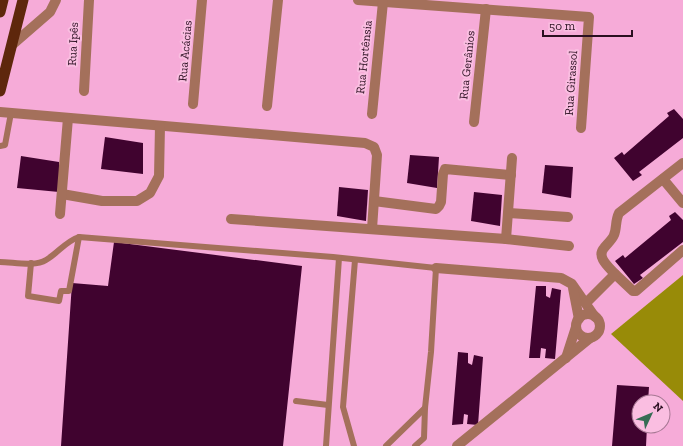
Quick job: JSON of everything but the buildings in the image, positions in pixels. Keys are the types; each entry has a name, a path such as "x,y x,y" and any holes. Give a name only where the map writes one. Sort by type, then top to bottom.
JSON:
{"highway":[{"path":"0,12 3,0"},
{"path":"0,91 23,0"}],"street":[{"path":"12,45 50,12 56,0"},
{"name":"Rua Ipês","path":"84,90 89,0"},
{"name":"Rua Acácias","path":"193,104 202,0"},
{"path":"267,106 278,0"},
{"path":"358,0 486,9"},
{"name":"Rua Hortênsia","path":"372,114 383,2"},
{"name":"Rua Girassol","path":"486,9 589,17 581,128"},
{"name":"Rua Gerânios","path":"474,122 486,9"},
{"path":"0,112 365,143 374,147 377,155 372,229"},
{"path":"60,214 68,118"},
{"path":"62,194 102,201 137,201 150,193 159,176 160,126"},
{"path":"506,240 512,158"},
{"path":"683,163 619,213 616,219 614,235 602,250 601,255 603,261 615,274 633,291 636,291 683,250"},
{"path":"374,201 436,209 441,202 443,174 446,169 511,175"},
{"path":"663,179 683,203"},
{"path":"508,214 568,217"},
{"path":"231,219 372,229 568,246"},
{"path":"436,268 561,278 572,284 600,325 600,329 594,336 457,446"},
{"path":"586,303 615,274"},
{"path":"572,284 577,331 582,337 590,338"},
{"path":"566,358 577,323 586,314 595,317"}],"lane":[{"path":"0,146 5,145 11,113"},
{"path":"31,263 28,296 60,301 61,291 69,291 80,237"},
{"path":"0,262 20,264 45,261 68,242 80,237 339,258 436,268 424,438 415,446"},
{"path":"326,446 339,258"},
{"path":"354,446 344,407 355,260"},
{"path":"296,401 328,405"},
{"path":"389,445 425,408"}],"shaded area":[{"path":"683,275 683,401 611,334"}]}
